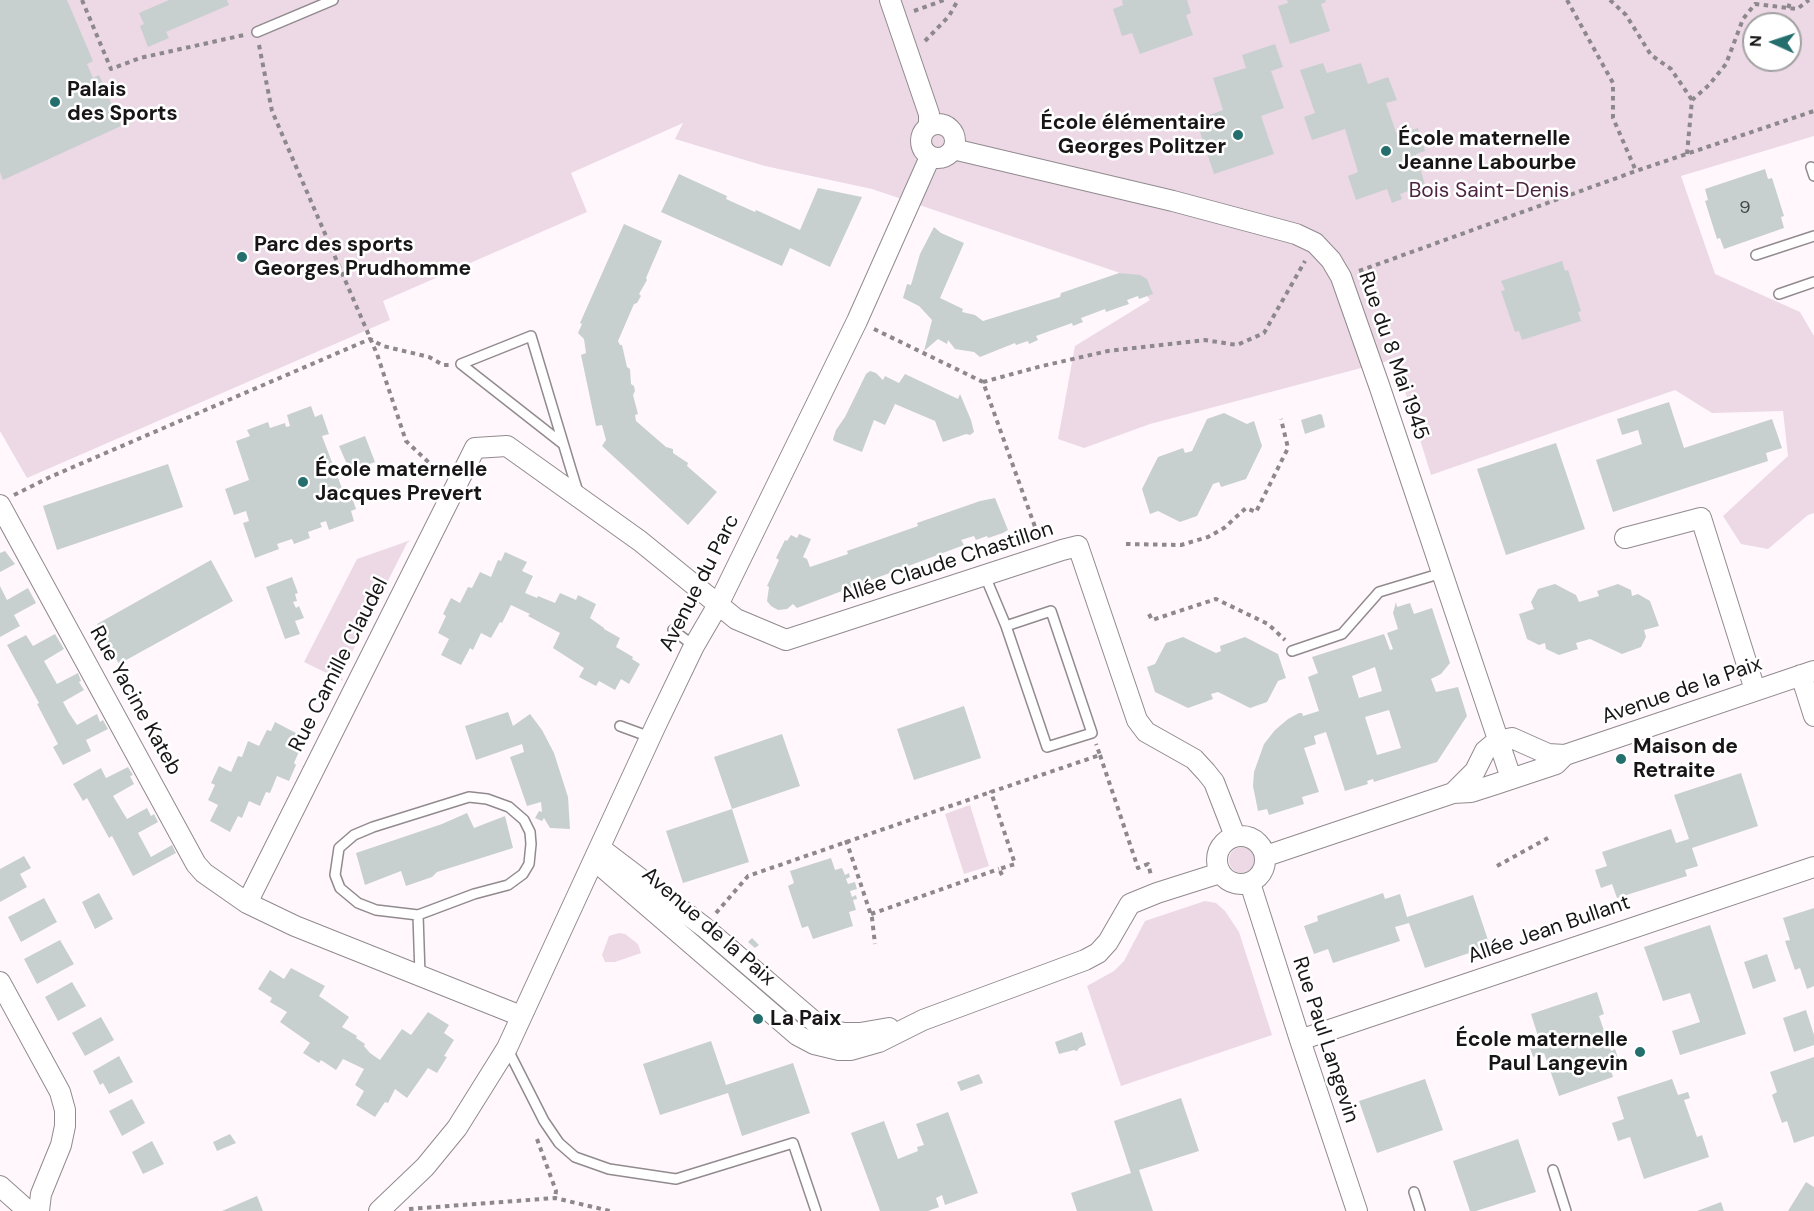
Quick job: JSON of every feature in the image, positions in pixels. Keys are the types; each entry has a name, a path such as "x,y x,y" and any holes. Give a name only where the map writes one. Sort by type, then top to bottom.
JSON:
{"street":[{"path":"893,9 929,114 929,126"},
{"path":"936,124 950,128 955,141 954,149 944,158 930,157 925,153 920,142 924,130 936,124"},
{"name":"Rue du 8 Mai 1945","path":"954,149 1173,201 1296,234 1315,243 1331,260 1341,277 1511,778"},
{"name":"Avenue du Parc","path":"382,1209 425,1167 457,1128 514,1032 650,737 694,646 719,603 857,321 930,157"},
{"name":"Rue Camille Claudel","path":"247,903 475,448 507,446 640,541 719,603"},
{"name":"Rue Yacine Kateb","path":"4,502 196,864 204,873 247,903"},
{"path":"1625,538 1701,518 1755,690"},
{"name":"Allée Claude Chastillon","path":"719,603 736,619 786,640 1078,546 1137,720 1146,732 1194,759 1206,772 1214,782 1235,836"},
{"path":"1808,673 1814,716"},
{"name":"Avenue de la Paix","path":"1266,856 1453,793 1471,792 1556,764 1565,756 1808,673"},
{"path":"1497,741 1512,738 1548,754 1565,756"},
{"name":"Avenue de la Paix","path":"1453,793 1474,771 1485,751 1497,741"},
{"path":"1235,836 1252,837 1259,842 1266,856 1264,869 1250,883 1237,884 1225,878 1220,873 1217,864 1217,855 1227,840 1235,836"},
{"name":"Avenue de la Paix","path":"597,854 704,927 799,1010 825,1028 839,1032 860,1033 923,1020"},
{"name":"Avenue de la Paix","path":"597,854 797,1035 814,1044 839,1050 851,1050 879,1042 923,1020 1084,960 1098,952 1108,942 1130,904 1158,892 1220,873"},
{"name":"Allée Jean Bullant","path":"1300,1040 1814,867"},
{"name":"Rue Paul Langevin","path":"1250,883 1357,1211"},
{"path":"247,903 295,926 420,975 514,1032"},
{"path":"0,982 60,1092 65,1110 65,1126 61,1145 41,1194 39,1211"},
{"path":"0,1186 28,1211"}],"lane":[{"path":"257,32 333,0"},
{"path":"1756,255 1814,236"},
{"path":"1779,294 1814,282"},
{"path":"461,364 531,336 579,498"},
{"path":"461,364 563,444"},
{"path":"1292,651 1342,634 1379,592 1442,573"},
{"path":"985,576 1006,626 1047,747 1092,733 1051,611 1006,626"},
{"path":"674,630 694,646"},
{"path":"620,726 650,737"},
{"path":"469,797 487,799 509,807 524,820 530,831 531,843 529,864 523,874 508,885 474,894 418,915 376,910 357,903 340,888 335,875 339,848 354,835 373,826 469,797"},
{"path":"418,915 420,975"},
{"path":"514,1032 544,1121 560,1143 575,1157 609,1169 676,1179 793,1143 816,1211"},
{"path":"1553,1170 1566,1211"},
{"path":"1414,1192 1420,1211"}],"path":[{"path":"82,0 111,69 140,58 257,32 272,111 370,339 406,441 447,482 456,487"},
{"path":"893,9 944,0"},
{"path":"909,55 949,16 958,0"},
{"path":"1567,0 1613,83 1613,118 1636,171"},
{"path":"1610,0 1626,15 1651,55 1671,69 1692,100 1687,154"},
{"path":"1788,8 1791,0"},
{"path":"1692,100 1709,85 1726,64 1743,19 1755,2 1797,9 1809,0"},
{"path":"1341,277 1636,171 1814,111"},
{"path":"857,321 983,382 1108,351 1205,340 1237,345 1264,333 1315,243"},
{"path":"370,339 383,346 429,357 443,365 461,364"},
{"path":"4,502 50,477 370,339"},
{"path":"983,382 1046,555"},
{"path":"1126,544 1181,545 1208,537 1224,528 1246,508 1256,512 1288,448 1281,419"},
{"path":"1149,614 1152,620 1216,599 1268,624 1282,636 1292,651"},
{"path":"1092,733 1138,867 1148,864 1158,892"},
{"path":"704,927 748,876 846,840 1100,755"},
{"path":"871,914 1015,864 991,792"},
{"path":"1497,866 1548,838"},
{"path":"846,840 871,914 875,945"},
{"path":"999,869 1002,874"},
{"path":"382,1209 417,1210 555,1198 610,1211"}],"green space":[{"name":"Bois Saint-Denis","path":"0,0 1814,0 1814,136 1681,176 1715,274 1800,312 1814,336 1814,513 1808,515 1768,549 1741,544 1723,516 1788,456 1783,411 1712,413 1675,390 1431,475 1395,359 1150,424 1084,448 1058,439 1075,346 1150,300 1132,277 872,189 765,166 675,139 683,123 571,173 587,212 383,301 390,320 27,478 0,431"},
{"path":"411,540 407,543 341,674 343,681 304,662 357,559"},
{"path":"970,805 989,866 964,874 945,814"},
{"path":"1242,847 1251,851 1255,860 1251,869 1242,873 1233,869 1229,860 1233,851"},
{"path":"1205,901 1216,903 1225,911 1239,932 1272,1035 1121,1086 1087,986 1114,971 1124,961 1145,921"},
{"path":"625,934 638,944 641,953 615,962 605,962 602,955 609,936"}],"building":[{"name":"Palais des Sports","path":"0,0 67,0 93,61 87,64 93,78 99,75 121,126 3,180 0,172"},
{"path":"169,0 227,0 229,5 166,32 169,38 148,47 140,26 144,24 139,13"},
{"path":"1122,0 1187,0 1191,13 1186,15 1193,35 1140,54 1132,33 1122,36 1113,9 1123,5"},
{"path":"1287,0 1325,0 1326,2 1321,4 1330,31 1290,44 1278,6 1288,3"},
{"path":"1275,44 1283,67 1271,71 1284,108 1261,116 1274,154 1214,174 1196,120 1223,110 1213,78 1246,68 1242,55"},
{"path":"1323,63 1327,73 1361,63 1368,84 1388,77 1397,100 1386,103 1397,135 1418,128 1425,151 1416,154 1425,185 1400,194 1402,199 1392,203 1387,189 1356,200 1348,176 1358,172 1345,129 1312,140 1304,117 1315,113 1300,70"},
{"path":"1765,169 1768,179 1772,178 1784,216 1781,217 1784,228 1724,249 1720,238 1717,239 1705,201 1708,200 1705,189"},
{"path":"679,174 727,196 726,199 800,230 818,188 862,197 830,267 790,248 782,266 661,212"},
{"path":"624,224 662,241 639,294 641,296 634,304 618,341 622,345 627,367 630,369 631,384 634,386 633,395 638,414 635,415 636,421 666,447 673,449 673,453 688,463 687,466 717,492 688,525 602,446 606,440 602,425 596,426 581,355 586,353 584,339 578,333 582,324 580,323"},
{"path":"934,227 941,233 964,243 940,298 963,309 962,312 975,315 983,321 1060,297 1061,293 1119,273 1140,275 1147,279 1153,294 1139,299 1138,296 1127,300 1129,304 1106,312 1105,309 1081,318 1083,322 1073,326 1072,323 1036,336 1038,340 1029,344 1028,341 1016,345 1015,343 980,357 974,352 955,349 948,340 947,344 938,339 924,351 932,320 919,306 903,298 907,284 911,285 920,254"},
{"path":"1562,261 1565,271 1568,270 1581,311 1578,312 1581,321 1522,340 1519,331 1515,332 1501,291 1505,290 1501,281"},
{"path":"870,371 883,380 885,376 899,383 905,374 958,399 960,394 974,432 943,442 935,421 895,404 885,425 874,420 862,452 834,441 836,430 866,374"},
{"path":"1669,402 1684,448 1772,419 1782,448 1766,453 1768,461 1613,512 1596,460 1642,444 1638,430 1622,435 1617,419"},
{"path":"311,406 315,417 322,414 329,434 322,436 343,491 349,489 356,509 351,511 354,521 329,530 326,521 320,523 322,527 308,532 310,538 294,544 292,539 277,544 279,549 255,558 243,523 249,521 246,511 234,515 225,489 249,480 236,441 250,436 247,430 268,422 270,428 285,423 286,427 290,426 287,415"},
{"path":"1224,413 1247,424 1254,421 1262,446 1246,479 1221,487 1219,482 1213,484 1197,516 1180,522 1158,511 1150,514 1142,489 1158,457 1183,448 1185,453 1192,451 1207,419"},
{"path":"1320,414 1325,427 1305,434 1301,420"},
{"path":"365,436 375,462 350,471 339,446"},
{"path":"1556,443 1585,529 1506,555 1477,469"},
{"path":"168,464 183,507 57,550 43,506"},
{"path":"995,498 1008,530 1003,533 976,540 974,536 961,540 964,545 797,608 793,604 787,609 778,610 767,601 769,587 767,586 779,560 776,558 785,540 787,541 791,535 797,538 799,534 811,539 803,557 807,559 810,567 848,554 847,551 918,526 917,523"},
{"path":"5,551 15,564 0,572 0,553"},
{"path":"505,552 527,562 522,571 533,576 525,593 555,603 560,593 576,600 578,595 596,604 590,618 620,638 616,647 640,664 629,684 621,679 615,690 599,681 596,686 579,677 584,668 553,648 560,633 511,605 491,638 481,633 473,650 470,648 461,665 441,655 449,639 438,633 446,616 443,614 451,598 460,603 468,587 472,588 480,572 491,577 498,560 501,561"},
{"path":"211,560 233,601 119,664 97,624"},
{"path":"292,577 298,593 295,594 297,601 293,602 296,608 299,606 304,618 295,621 300,634 285,639 266,587"},
{"path":"1555,584 1576,595 1579,602 1599,596 1597,591 1618,584 1631,590 1632,596 1638,594 1650,601 1659,626 1644,630 1646,637 1641,647 1622,654 1590,639 1576,643 1578,649 1559,655 1546,649 1545,643 1539,645 1527,639 1519,614 1534,609 1531,602 1538,589"},
{"path":"0,586 7,600 28,588 36,603 14,615 20,626 0,637"},
{"path":"1396,602 1397,607 1410,603 1414,614 1432,608 1450,663 1441,674 1431,679 1436,692 1458,687 1467,716 1437,762 1374,782 1373,779 1367,781 1368,784 1345,791 1326,732 1314,736 1316,744 1304,748 1319,792 1302,797 1304,804 1269,815 1267,809 1258,811 1253,786 1254,772 1264,744 1288,719 1299,713 1303,716 1319,711 1308,677 1318,673 1312,657 1384,634 1390,650 1393,649 1387,633 1398,629 1393,613","holes":["1375,667 1382,691 1359,698 1352,676","1389,710 1401,748 1377,755 1365,717"]},
{"path":"55,634 64,649 44,661 57,684 78,673 81,681 79,682 84,690 63,702 69,713 77,725 97,714 100,722 103,720 108,729 86,740 91,751 63,765 53,747 58,744 37,704 39,703 7,645 26,635 33,646"},
{"path":"1183,637 1216,653 1221,651 1220,646 1245,637 1278,654 1286,678 1278,681 1267,702 1250,708 1218,692 1211,694 1213,699 1188,708 1155,692 1147,667 1155,664 1166,643"},
{"path":"964,706 981,758 914,780 897,729"},
{"path":"508,712 513,726 530,714 542,730 554,753 568,797 570,829 550,828 544,818 542,821 535,818 539,811 542,812 541,802 527,806 510,757 524,752 522,744 476,760 465,726"},
{"path":"275,722 296,733 293,742 301,747 294,763 296,765 289,781 277,776 270,793 266,792 260,806 249,801 242,818 238,816 230,832 210,821 218,805 208,800 215,785 211,783 219,766 231,772 238,756 242,757 248,741 259,746 267,730 271,731"},
{"path":"782,734 800,786 732,809 714,757"},
{"name":"Maison de Retraite","path":"1625,755 1627,760 1617,763 1616,758"},
{"path":"128,767 133,775 130,776 134,784 113,796 127,819 147,808 151,816 154,814 158,822 138,833 151,857 172,845 176,853 133,876 112,836 109,838 87,798 83,801 73,784 101,768 106,778"},
{"path":"1741,773 1758,826 1692,848 1698,866 1685,870 1687,876 1617,898 1612,884 1601,888 1595,870 1607,866 1602,852 1671,829 1676,843 1689,839 1674,795"},
{"path":"732,809 749,862 683,883 666,831"},
{"path":"467,813 474,828 505,816 513,848 437,872 432,877 406,886 401,871 365,885 356,853 442,824"},
{"path":"24,856 31,868 20,874 27,887 0,902 0,869"},
{"path":"831,858 835,870 842,868 845,875 849,873 850,877 846,879 848,884 855,882 857,889 850,891 852,897 856,895 857,899 853,900 856,910 849,912 853,926 813,939 808,926 802,928 788,886 794,883 790,871"},
{"path":"99,893 113,919 95,929 82,902"},
{"path":"1383,893 1385,899 1400,894 1407,917 1473,895 1490,946 1425,968 1409,923 1395,927 1400,941 1333,963 1328,949 1314,954 1304,926 1318,921 1317,916"},
{"path":"44,898 57,922 21,942 8,917"},
{"path":"1814,908 1814,986 1807,989 1800,968 1795,970 1785,941 1790,940 1783,918"},
{"path":"1710,925 1746,1034 1680,1055 1672,1031 1700,1022 1690,993 1663,1001 1644,947"},
{"path":"752,938 759,945 755,948 748,942"},
{"path":"60,940 74,964 37,984 24,959"},
{"path":"1767,954 1776,981 1753,989 1744,962"},
{"path":"291,968 325,986 319,996 349,1017 342,1027 357,1036 356,1038 365,1044 364,1046 370,1053 380,1060 402,1029 411,1035 428,1012 449,1025 444,1033 454,1040 437,1073 428,1068 407,1098 395,1089 388,1103 385,1102 375,1117 356,1105 364,1091 355,1085 364,1069 343,1059 336,1070 321,1060 319,1063 303,1053 310,1043 280,1022 287,1012 270,1002 272,998 258,989 270,970 284,979"},
{"path":"72,982 86,1006 58,1021 45,997"},
{"path":"1597,992 1604,1014 1599,1016 1611,1051 1615,1049 1618,1058 1608,1061 1613,1077 1559,1096 1544,1053 1533,1057 1527,1039 1538,1036 1531,1014"},
{"path":"1806,1010 1814,1035 1814,1045 1794,1052 1783,1018"},
{"path":"101,1017 114,1040 85,1056 72,1033"},
{"path":"1082,1032 1086,1045 1077,1051 1059,1054 1055,1042"},
{"path":"711,1041 726,1085 793,1063 810,1113 742,1136 728,1093 660,1115 643,1064"},
{"path":"119,1056 133,1082 109,1094 103,1083 100,1085 93,1071"},
{"path":"1814,1057 1814,1136 1794,1143 1787,1121 1782,1123 1772,1095 1777,1092 1770,1072"},
{"path":"979,1074 983,1083 961,1091 957,1082"},
{"path":"1425,1079 1443,1130 1377,1153 1359,1101"},
{"path":"1672,1079 1678,1095 1688,1092 1690,1098 1684,1100 1697,1137 1702,1135 1709,1157 1644,1179 1630,1137 1618,1141 1612,1123 1624,1119 1617,1097"},
{"path":"1181,1098 1199,1151 1139,1170 1153,1211 1077,1211 1071,1193 1131,1173 1114,1121"},
{"path":"132,1099 145,1123 122,1136 109,1111"},
{"path":"948,1112 978,1193 945,1205 942,1195 936,1198 939,1207 928,1211 880,1211 851,1133 884,1121 898,1159 918,1151 917,1147 924,1145 916,1124"},
{"path":"230,1134 236,1143 217,1151 213,1142"},
{"path":"1518,1139 1536,1192 1470,1211 1453,1161"},
{"path":"152,1141 164,1164 143,1174 132,1152"},
{"path":"1806,1182 1814,1187 1814,1211 1788,1211"},
{"path":"257,1196 263,1211 222,1211"},
{"path":"1721,1202 1724,1211 1697,1211"}],"place":[{"name":"Palais des Sports","path":"55,102"},
{"name":"École élémentaire Georges Politzer","path":"1238,135"},
{"name":"École maternelle Jeanne Labourbe","path":"1386,151"},
{"name":"Parc des sports Georges Prudhomme","path":"242,257"},
{"name":"École maternelle Jacques Prevert","path":"303,482"},
{"name":"Maison de Retraite","path":"1621,759"},
{"name":"La Paix","path":"758,1019"},
{"name":"École maternelle Paul Langevin","path":"1640,1052"}]}
